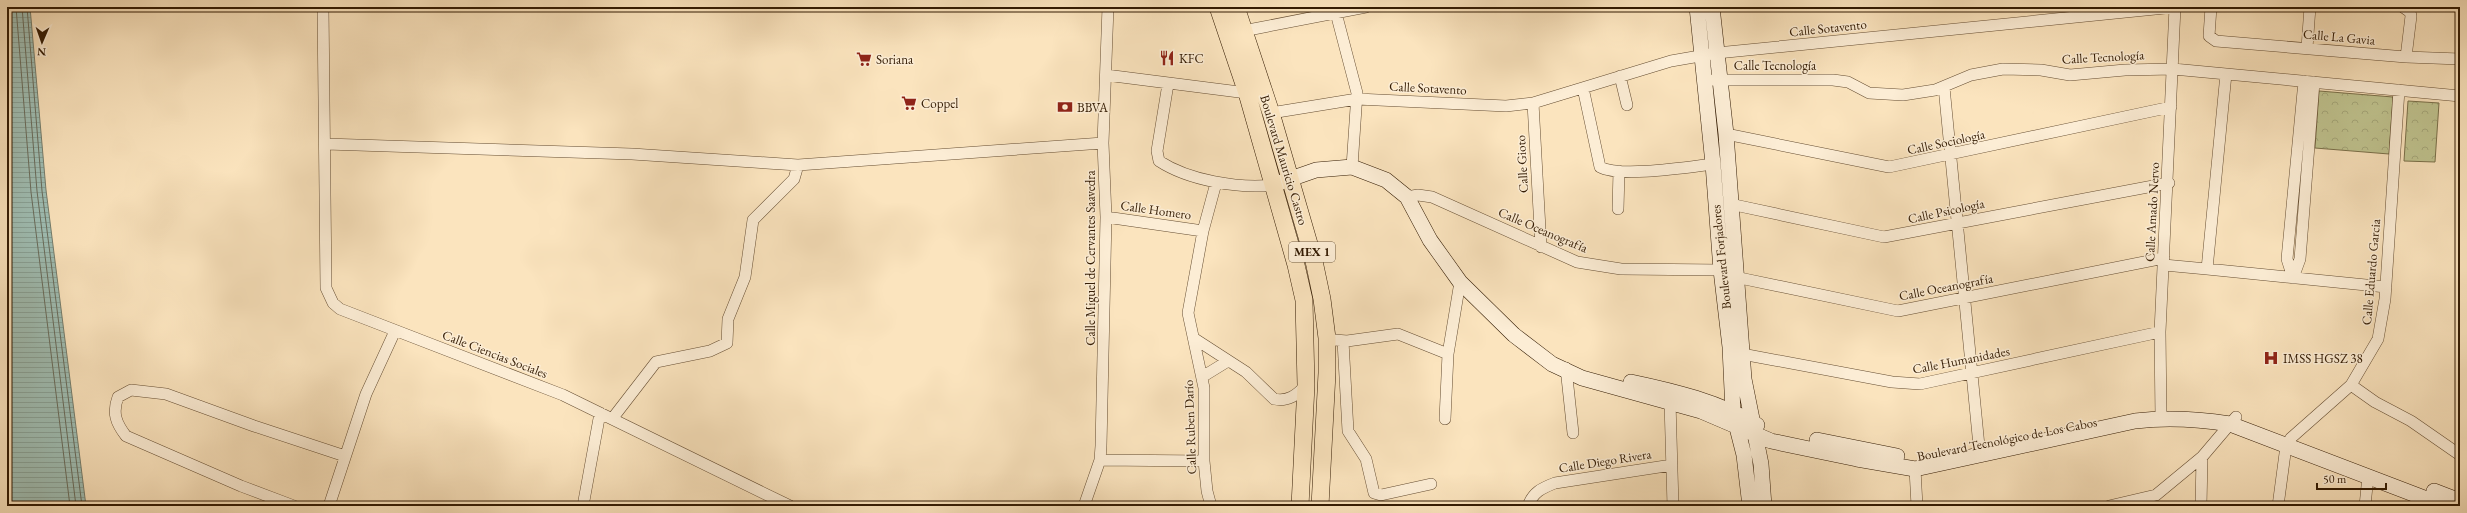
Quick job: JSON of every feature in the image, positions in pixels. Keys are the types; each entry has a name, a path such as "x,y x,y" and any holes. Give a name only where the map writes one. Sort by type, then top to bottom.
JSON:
{"main road":[{"name":"Boulevard Mauricio Castro","path":"1218,7 1247,93 1304,300 1306,385 1300,506"},
{"name":"Boulevard Mauricio Castro","path":"1236,7 1271,113 1314,261 1335,340 1320,506"}],"street":[{"name":"Calle Ciencias Sociales","path":"323,7 328,294 340,309 563,395 790,506"},
{"name":"Calle Miguel de Cervantes Saavedra","path":"1084,506 1100,460 1106,217 1104,143 1108,7"},
{"path":"1243,31 1366,7"},
{"name":"Boulevard Forjadores","path":"1697,7 1713,164 1721,270 1730,347 1735,419 1747,469 1750,506"},
{"name":"Boulevard Forjadores","path":"1712,7 1726,134 1735,277 1746,397 1761,464 1764,506"},
{"name":"Calle Sotavento","path":"1271,113 1356,99 1506,106 1533,103 1620,76 1716,53 2175,7"},
{"name":"Calle Amado Nervo","path":"2161,414 2160,332 2169,183 2175,7"},
{"name":"Calle La Gavia","path":"2211,7 2209,36 2216,42 2406,57 2460,58"},
{"path":"2306,48 2310,7"},
{"path":"2404,7 2411,16 2406,57"},
{"path":"1336,13 1356,88 1352,167"},
{"name":"Calle Tecnología","path":"1705,80 1834,80 1848,82 1869,93 1890,95 1917,94 1944,87 1971,75 2003,69 2040,70 2070,75 2125,70 2173,69 2460,96"},
{"path":"2207,269 2226,74"},
{"path":"1106,75 1247,93"},
{"path":"1620,76 1627,105"},
{"path":"2293,278 2287,259 2309,82"},
{"path":"1168,84 1158,151 1159,161 1216,183 1254,187 1273,186"},
{"path":"1944,87 1979,446"},
{"path":"1583,88 1597,161 1600,167 1606,170 1619,172 1713,164"},
{"name":"Calle Eduardo Garcia","path":"2288,442 2351,385 2378,339 2382,323 2386,286 2399,90"},
{"name":"Calle Gioto","path":"1533,103 1541,247"},
{"name":"Calle Sociología","path":"1726,134 1888,167 1951,155 2171,107"},
{"path":"326,144 632,154 798,165 1104,143"},
{"path":"612,419 656,362 710,351 727,343 728,319 745,277 753,220 794,179 798,165"},
{"name":"Boulevard Tecnológico de Los Cabos","path":"1273,186 1316,170 1352,167 1386,180 1407,197 1430,240 1460,282 1508,329 1552,364 1566,370 1670,402 1735,419"},
{"path":"1618,208 1619,172"},
{"name":"Calle Ruben Darío","path":"1211,506 1207,491 1204,461 1202,377 1195,339 1189,322 1188,304 1203,231 1216,183"},
{"name":"Calle Psicología","path":"1730,204 1884,237 2169,183"},
{"name":"Calle Oceanografía","path":"1407,197 1418,195 1432,196 1541,247 1577,262 1597,267 1666,271 1721,270"},
{"name":"Calle Homero","path":"1106,217 1203,231"},
{"name":"Calle Oceanografía","path":"1735,277 1898,311 1964,297 2164,262 2207,269 2386,286"},
{"path":"1445,419 1448,354 1460,282"},
{"path":"329,506 366,394 395,331"},
{"name":"Calle Humanidades","path":"1742,354 1905,384 1920,384 2160,332"},
{"path":"1432,484 1381,495 1374,493 1366,459 1348,431 1335,340 1398,334 1448,354"},
{"path":"1195,339 1252,377 1274,400 1294,397 1306,385"},
{"path":"1202,377 1228,360"},
{"path":"1566,370 1573,433"},
{"name":"Boulevard Tecnológico de Los Cabos","path":"1566,370 1661,388 1735,419 1787,445 1915,469 2161,414"},
{"path":"2351,385 2375,402 2412,421 2460,455"},
{"path":"294,506 241,486 126,436 118,426 115,414 114,406 118,397 131,390 166,394 254,426 345,456"},
{"path":"1670,402 1673,506"},
{"name":"Boulevard Tecnológico de Los Cabos","path":"1754,428 1910,458 1927,458 2134,413 2161,414 2206,412 2460,501"},
{"path":"583,506 600,413"},
{"path":"2147,506 2156,496 2202,458 2233,421"},
{"path":"2278,506 2288,442"},
{"name":"Boulevard Tecnológico de Los Cabos","path":"2288,442 2368,476 2445,506"},
{"path":"2200,506 2202,458"},
{"path":"1100,460 1204,461"},
{"name":"Calle Diego Rivera","path":"1528,506 1537,491 1555,483 1672,465"},
{"path":"1915,469 1918,506"},
{"path":"2364,506 2368,476"},
{"path":"2109,506 2156,496"}],"green space":[{"path":"2319,91 2393,97 2389,154 2315,148"},
{"path":"2408,101 2439,103 2435,162 2404,161"}],"water":[{"path":"7,7 30,7 46,190 86,506 7,506"}],"place":[{"name":"KFC","path":"1167,58"},
{"name":"Soriana","path":"864,59"},
{"name":"Coppel","path":"909,103"},
{"name":"BBVA","path":"1065,107"},
{"name":"IMSS HGSZ 38","path":"2271,358"}]}
